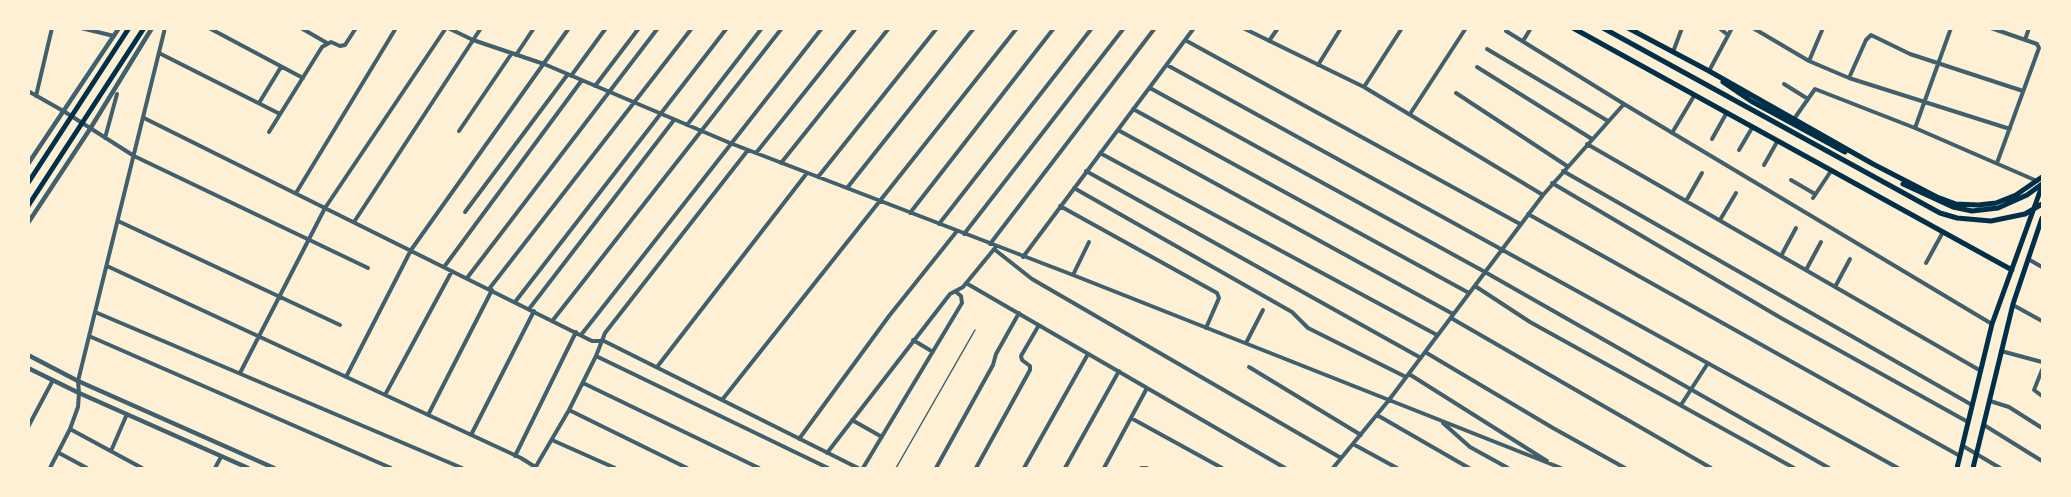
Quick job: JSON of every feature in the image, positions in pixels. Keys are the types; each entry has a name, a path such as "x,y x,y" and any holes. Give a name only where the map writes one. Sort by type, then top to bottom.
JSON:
{"main road":[{"path":"28,183 129,28"},
{"path":"28,206 144,28"},
{"path":"1573,28 2012,270"},
{"path":"1604,28 1924,206 1957,218 1991,221 2025,214 2043,204"},
{"path":"1628,28 1709,70 1873,164 1937,197 1956,204 1996,203 2041,182"},
{"path":"1709,70 1751,101 1926,196 1953,207 1985,211 2011,203 2041,182"},
{"path":"1957,468 1992,324 2041,182"},
{"path":"1973,468 2013,304 2043,218"}],"street":[{"path":"36,96 52,28"},
{"path":"81,28 114,36"},
{"path":"28,164 65,112 119,28"},
{"path":"28,223 90,129 152,28"},
{"path":"50,468 59,453 78,407 80,393 78,381 165,28"},
{"path":"209,28 303,78"},
{"path":"301,28 327,43 340,46 345,45 356,28"},
{"path":"296,193 396,28"},
{"path":"240,373 325,208 447,28 473,40 544,64 702,132 990,244 1032,279 1341,458"},
{"path":"354,222 481,28"},
{"path":"459,131 534,28"},
{"path":"346,377 411,250 569,28"},
{"path":"465,212 606,28"},
{"path":"595,86 639,28"},
{"path":"467,278 658,28"},
{"path":"428,415 490,290 692,28"},
{"path":"515,302 727,28"},
{"path":"687,125 762,28"},
{"path":"553,321 782,28"},
{"path":"581,335 822,28"},
{"path":"756,153 855,28"},
{"path":"781,163 889,28"},
{"path":"818,177 937,28"},
{"path":"847,188 974,28"},
{"path":"722,400 1017,28"},
{"path":"910,213 1053,28"},
{"path":"939,224 1092,28"},
{"path":"964,234 1124,28"},
{"path":"990,244 1155,28"},
{"path":"1023,257 1194,28"},
{"path":"1243,28 1364,87 1543,195"},
{"path":"1269,41 1278,28"},
{"path":"1318,65 1341,28"},
{"path":"1364,87 1402,28"},
{"path":"1410,114 1466,28"},
{"path":"1523,41 1531,28"},
{"path":"1672,52 1682,28"},
{"path":"1719,28 1728,35"},
{"path":"1709,70 1732,28"},
{"path":"1753,28 1809,61 1849,78 2010,129"},
{"path":"1809,61 1823,28"},
{"path":"1916,128 1951,28"},
{"path":"1991,28 2037,44 2039,48 1997,163"},
{"path":"2025,40 2029,28"},
{"path":"1506,31 1992,324"},
{"path":"1849,78 1866,40 1871,35 1910,54 2024,92"},
{"path":"1185,40 1521,224"},
{"path":"269,132 322,47 327,43"},
{"path":"1487,49 1608,121"},
{"path":"159,53 280,114"},
{"path":"1167,64 1898,468"},
{"path":"259,103 281,67"},
{"path":"1477,67 1592,139"},
{"path":"444,267 582,80"},
{"path":"1784,84 1808,99"},
{"path":"1150,88 1485,272 1829,468"},
{"path":"1794,119 1815,88 1916,128 2041,182"},
{"path":"28,91 134,156 368,268"},
{"path":"1456,93 1565,169 1972,405"},
{"path":"105,138 117,94"},
{"path":"1672,133 1694,96"},
{"path":"1333,468 1408,376 1552,183 1624,104"},
{"path":"1133,109 1469,293"},
{"path":"1712,139 1726,114"},
{"path":"144,118 592,341 602,340 858,468"},
{"path":"529,309 674,120"},
{"path":"1739,150 1752,128"},
{"path":"1118,130 1452,316 1711,468"},
{"path":"1764,165 1778,142"},
{"path":"1587,144 1981,371"},
{"path":"107,266 471,435 535,468 569,410 608,328 748,150"},
{"path":"1100,153 1438,335"},
{"path":"1086,171 1421,358"},
{"path":"1791,180 1814,196 1832,171"},
{"path":"657,368 807,173"},
{"path":"1686,201 1702,173"},
{"path":"1552,183 1781,318 1968,422"},
{"path":"1074,188 1292,312 1308,328 1408,376 1555,466"},
{"path":"1720,220 1736,193"},
{"path":"1060,206 1217,293 1220,298 1206,328"},
{"path":"1528,214 1960,456"},
{"path":"118,221 340,325"},
{"path":"1781,256 1796,228"},
{"path":"799,439 889,316 957,231"},
{"path":"1926,263 1942,232"},
{"path":"1072,274 1089,242"},
{"path":"1806,270 1821,242"},
{"path":"995,248 1072,274 1561,468"},
{"path":"828,453 950,294 966,283 995,248"},
{"path":"2028,258 2043,267"},
{"path":"1835,287 1850,259"},
{"path":"386,395 452,271"},
{"path":"966,283 1285,468"},
{"path":"1475,286 1530,322 1794,468"},
{"path":"863,468 962,303 961,296 956,292"},
{"path":"2013,304 2043,321"},
{"path":"1246,343 1263,310"},
{"path":"471,435 534,311"},
{"path":"95,312 462,468"},
{"path":"936,468 1019,313"},
{"path":"976,468 1030,370 1030,366 1022,360 1021,356 1039,325"},
{"path":"514,456 576,332"},
{"path":"89,336 391,468"},
{"path":"913,340 933,352"},
{"path":"2001,351 2043,362"},
{"path":"1425,352 1625,468"},
{"path":"1024,468 1088,354"},
{"path":"28,355 78,381 274,468"},
{"path":"596,356 828,468"},
{"path":"1681,405 1708,363"},
{"path":"1250,367 1361,435"},
{"path":"28,368 248,468"},
{"path":"2043,370 2034,390 2043,396"},
{"path":"1065,468 1119,372"},
{"path":"28,427 53,380"},
{"path":"583,383 759,468"},
{"path":"1104,468 1148,388"},
{"path":"1989,400 2009,407 2043,428"},
{"path":"569,410 687,468"},
{"path":"111,451 127,414"},
{"path":"1377,416 1469,468"},
{"path":"1131,418 1222,468"},
{"path":"852,420 882,437"},
{"path":"1441,421 1470,447 1508,468"},
{"path":"1983,424 2043,461"},
{"path":"70,429 142,468"},
{"path":"552,440 615,468"},
{"path":"1353,444 1397,468"},
{"path":"1963,446 2000,468"},
{"path":"59,453 87,468"},
{"path":"216,468 221,457"},
{"path":"1141,468 1148,468"}],"lane":[{"path":"896,468 975,330"}]}
